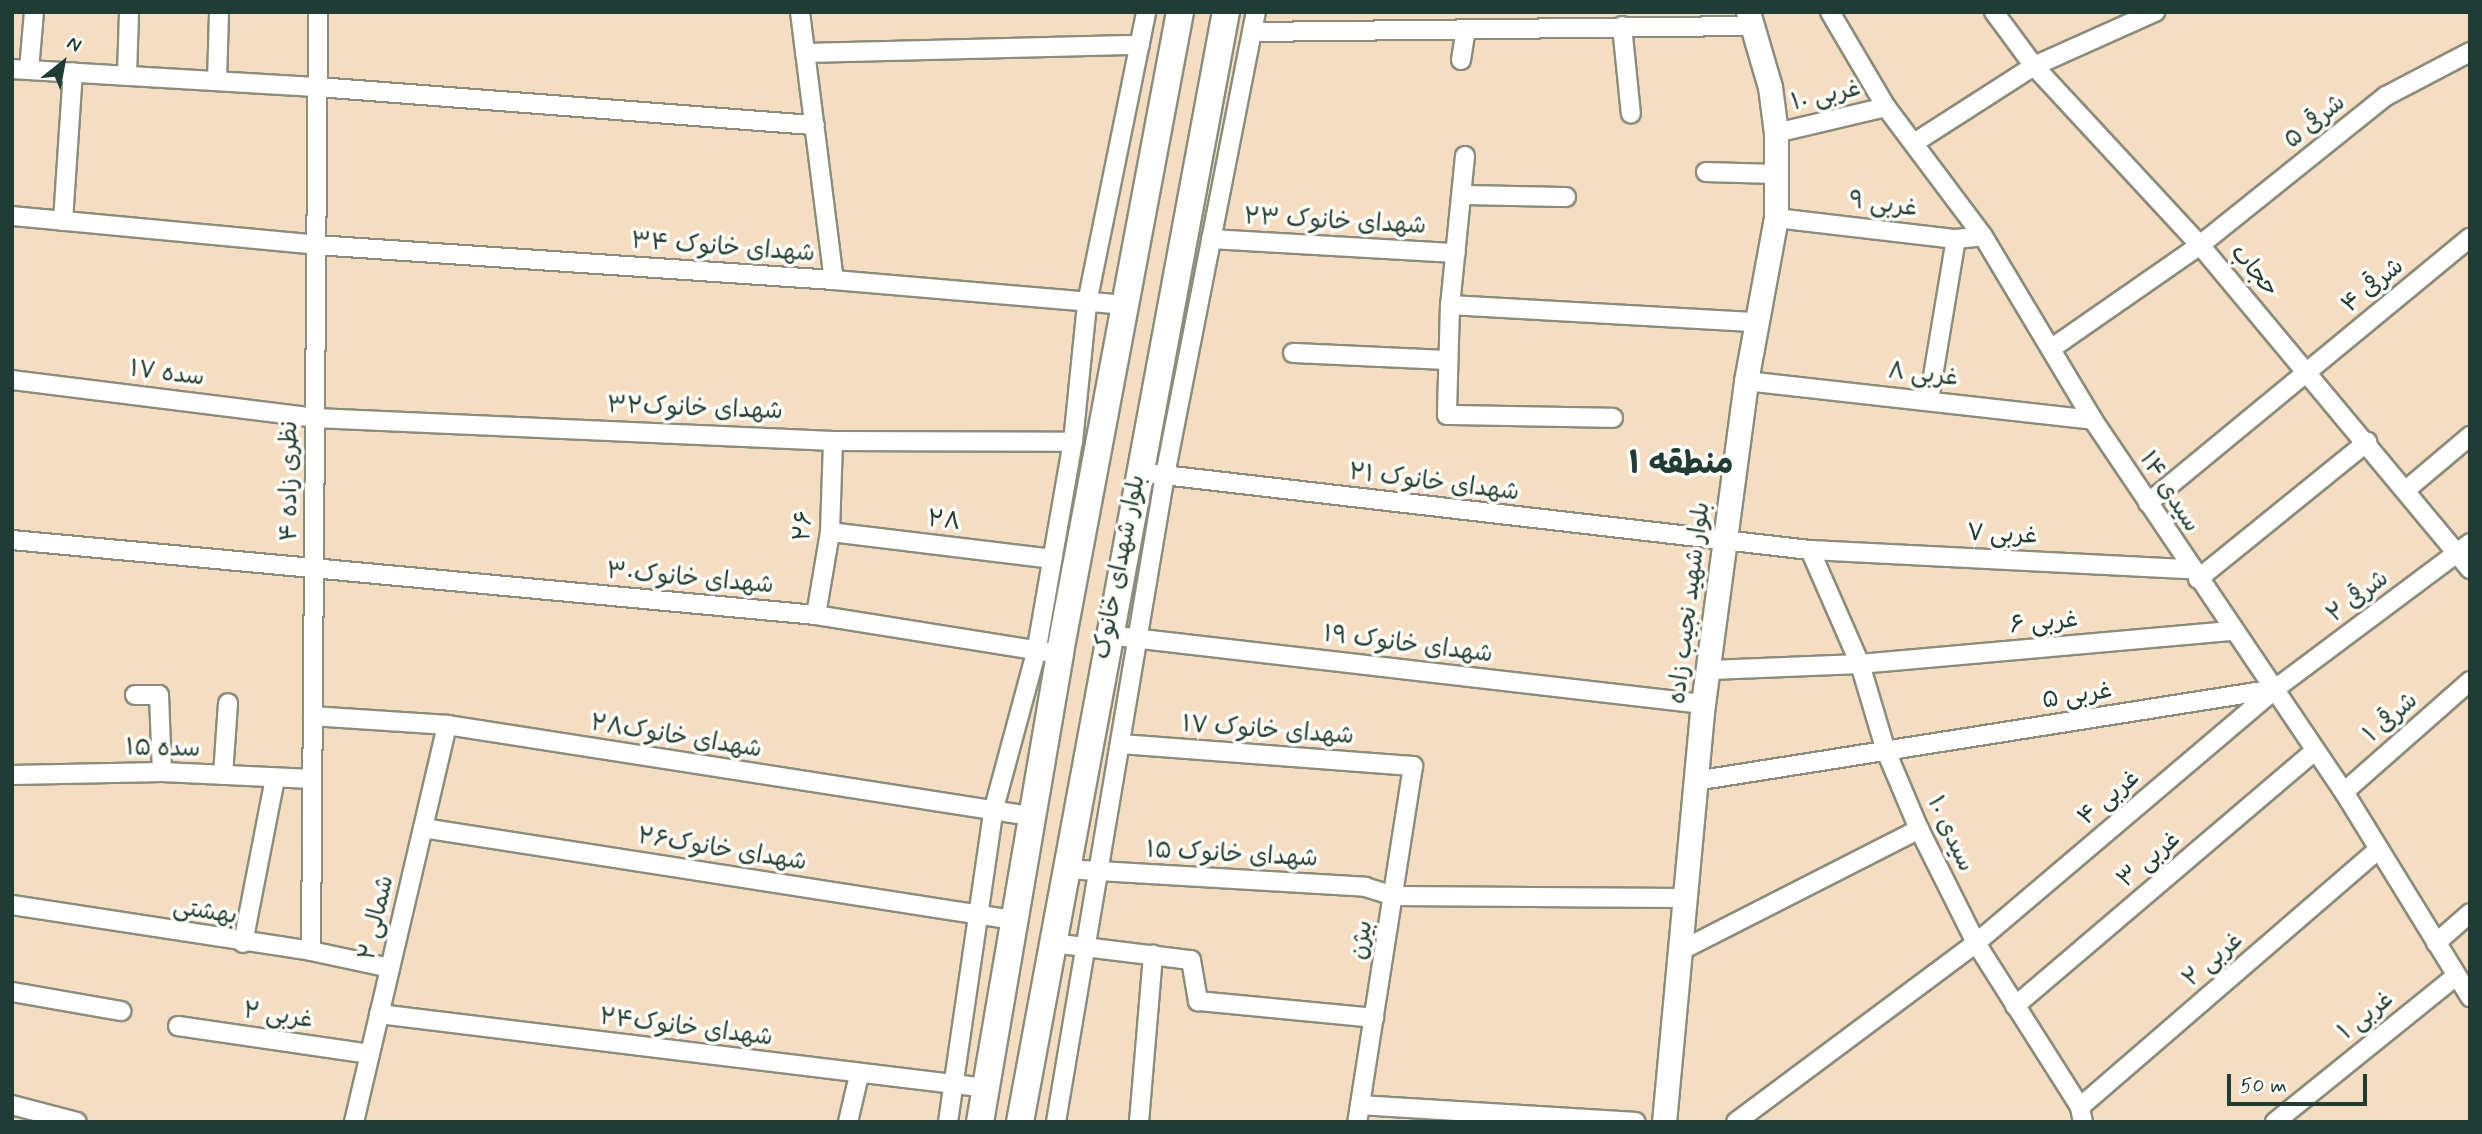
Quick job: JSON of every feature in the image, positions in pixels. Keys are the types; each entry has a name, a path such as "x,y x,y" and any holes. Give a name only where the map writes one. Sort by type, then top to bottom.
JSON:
{"main road":[{"name":"بلوار شهدای خانوک","path":"980,1122 1031,816 1048,652 1126,305 1180,12"},
{"name":"بلوار شهدای خانوک","path":"1020,1122 1107,635 1226,12"}],"street":[{"path":"34,12 21,70 318,87 814,125"},
{"path":"127,76 129,12"},
{"path":"217,81 219,12"},
{"name":"نظری زاده ۴","path":"311,951 318,12"},
{"path":"800,12 834,280"},
{"path":"948,1122 993,812 1048,652 1052,559 1073,442 1087,303 1146,12"},
{"path":"1056,1122 1166,475 1256,12"},
{"name":"سیدی ۱۴","path":"1830,12 1886,107 1983,236 2093,420 2344,792 2470,997"},
{"name":"حجاب","path":"1994,12 2034,66 2200,245 2406,490 2463,548 2470,569"},
{"path":"1914,143 2034,66 2155,12"},
{"path":"1253,32 1622,26 1750,19"},
{"name":"بلوار شهید نجیب زاده","path":"1664,1122 1682,898 1703,704 1711,670 1724,541 1746,381 1776,218 1776,133 1770,87 1750,19"},
{"path":"1622,26 1631,114"},
{"path":"1461,60 1466,29"},
{"path":"805,53 1140,45"},
{"name":"شرقی ۵","path":"2052,348 2200,245 2386,96 2470,52"},
{"path":"63,221 73,72"},
{"name":"غربی ۱۰","path":"1776,133 1886,107"},
{"path":"1205,128 1232,134"},
{"path":"1465,156 1450,304 1447,415 1613,418"},
{"path":"1706,172 1775,174"},
{"path":"1462,195 1566,197"},
{"name":"۳۴ شهدای خانوک","path":"12,216 316,245 834,280 1126,305"},
{"name":"غربی ۹","path":"1776,218 1956,239 1983,236"},
{"name":"شرقی ۴","path":"2148,503 2470,238"},
{"name":"شهدای خانوک ۲۳","path":"1212,239 1456,253"},
{"path":"1929,400 1956,239"},
{"path":"1450,304 1757,322"},
{"path":"1293,353 1448,360"},
{"path":"1159,367 1186,371"},
{"name":"سده ۱۷","path":"12,380 315,418"},
{"name":"غربی ۸","path":"1746,381 2093,420"},
{"name":"شهدای خانوک۳۲","path":"315,418 833,441 1073,442"},
{"path":"2406,490 2470,436"},
{"name":"۲۶","path":"816,615 830,532 833,441"},
{"path":"2195,574 2367,442"},
{"name":"شهدای خانوک ۲۱","path":"1138,472 1724,541"},
{"name":"۲۸","path":"830,532 1052,559"},
{"name":"شهدای خانوک۳۰","path":"12,540 816,615 1048,652"},
{"path":"1724,541 1810,550"},
{"name":"شرقی ۲","path":"2275,689 2463,548"},
{"name":"غربی ۷","path":"1810,550 2195,574"},
{"name":"سیدی ۱۰","path":"1810,550 1860,664 1886,751 1919,829 1976,943 2081,1115"},
{"name":"غربی ۶","path":"1860,664 2233,631"},
{"name":"شهدای خانوک ۱۹","path":"1107,635 1703,704"},
{"path":"1711,670 1860,664"},
{"name":"شرقی ۱","path":"2344,792 2470,681"},
{"name":"غربی ۵","path":"1886,751 2275,689"},
{"name":"غربی ۴","path":"1976,943 2275,689"},
{"path":"135,695 159,695 162,772"},
{"path":"223,775 228,703"},
{"name":"شهدای خانوک۲۸","path":"313,716 447,725 1031,816"},
{"name":"شمالی ۲","path":"354,1122 447,725"},
{"name":"شهدای خانوک ۱۷","path":"1120,744 1413,766"},
{"path":"1695,781 1886,751"},
{"name":"غربی ۳","path":"2015,1006 2315,751"},
{"name":"بیژن","path":"1359,1113 1395,896 1413,766"},
{"name":"سده ۱۵","path":"12,775 162,772 312,779"},
{"path":"243,943 275,778"},
{"name":"شهدای خانوک۲۶","path":"423,828 1013,920"},
{"path":"1678,952 1919,829"},
{"name":"غربی ۲","path":"2081,1115 2379,849"},
{"name":"شهدای خانوک ۱۵","path":"1066,869 1365,887 1395,896 1682,898"},
{"name":"بهشتی","path":"12,905 243,943 311,951 390,968"},
{"path":"2436,943 2470,913"},
{"path":"1052,943 1191,960 1198,1001 1374,1018"},
{"path":"1736,1122 1976,943"},
{"path":"1139,1122 1153,955"},
{"name":"غربی ۱","path":"2275,1122 2456,976"},
{"path":"12,992 121,1011"},
{"name":"شهدای خانوک۲۴","path":"379,1014 953,1087 986,1088"},
{"name":"۲ غربی","path":"178,1026 370,1054"},
{"path":"848,1122 859,1075"},
{"path":"12,1105 77,1122"},
{"path":"1359,1113 1635,1122"}],"district":[{"name":"منطقه ۱","path":"1681,464"}]}
